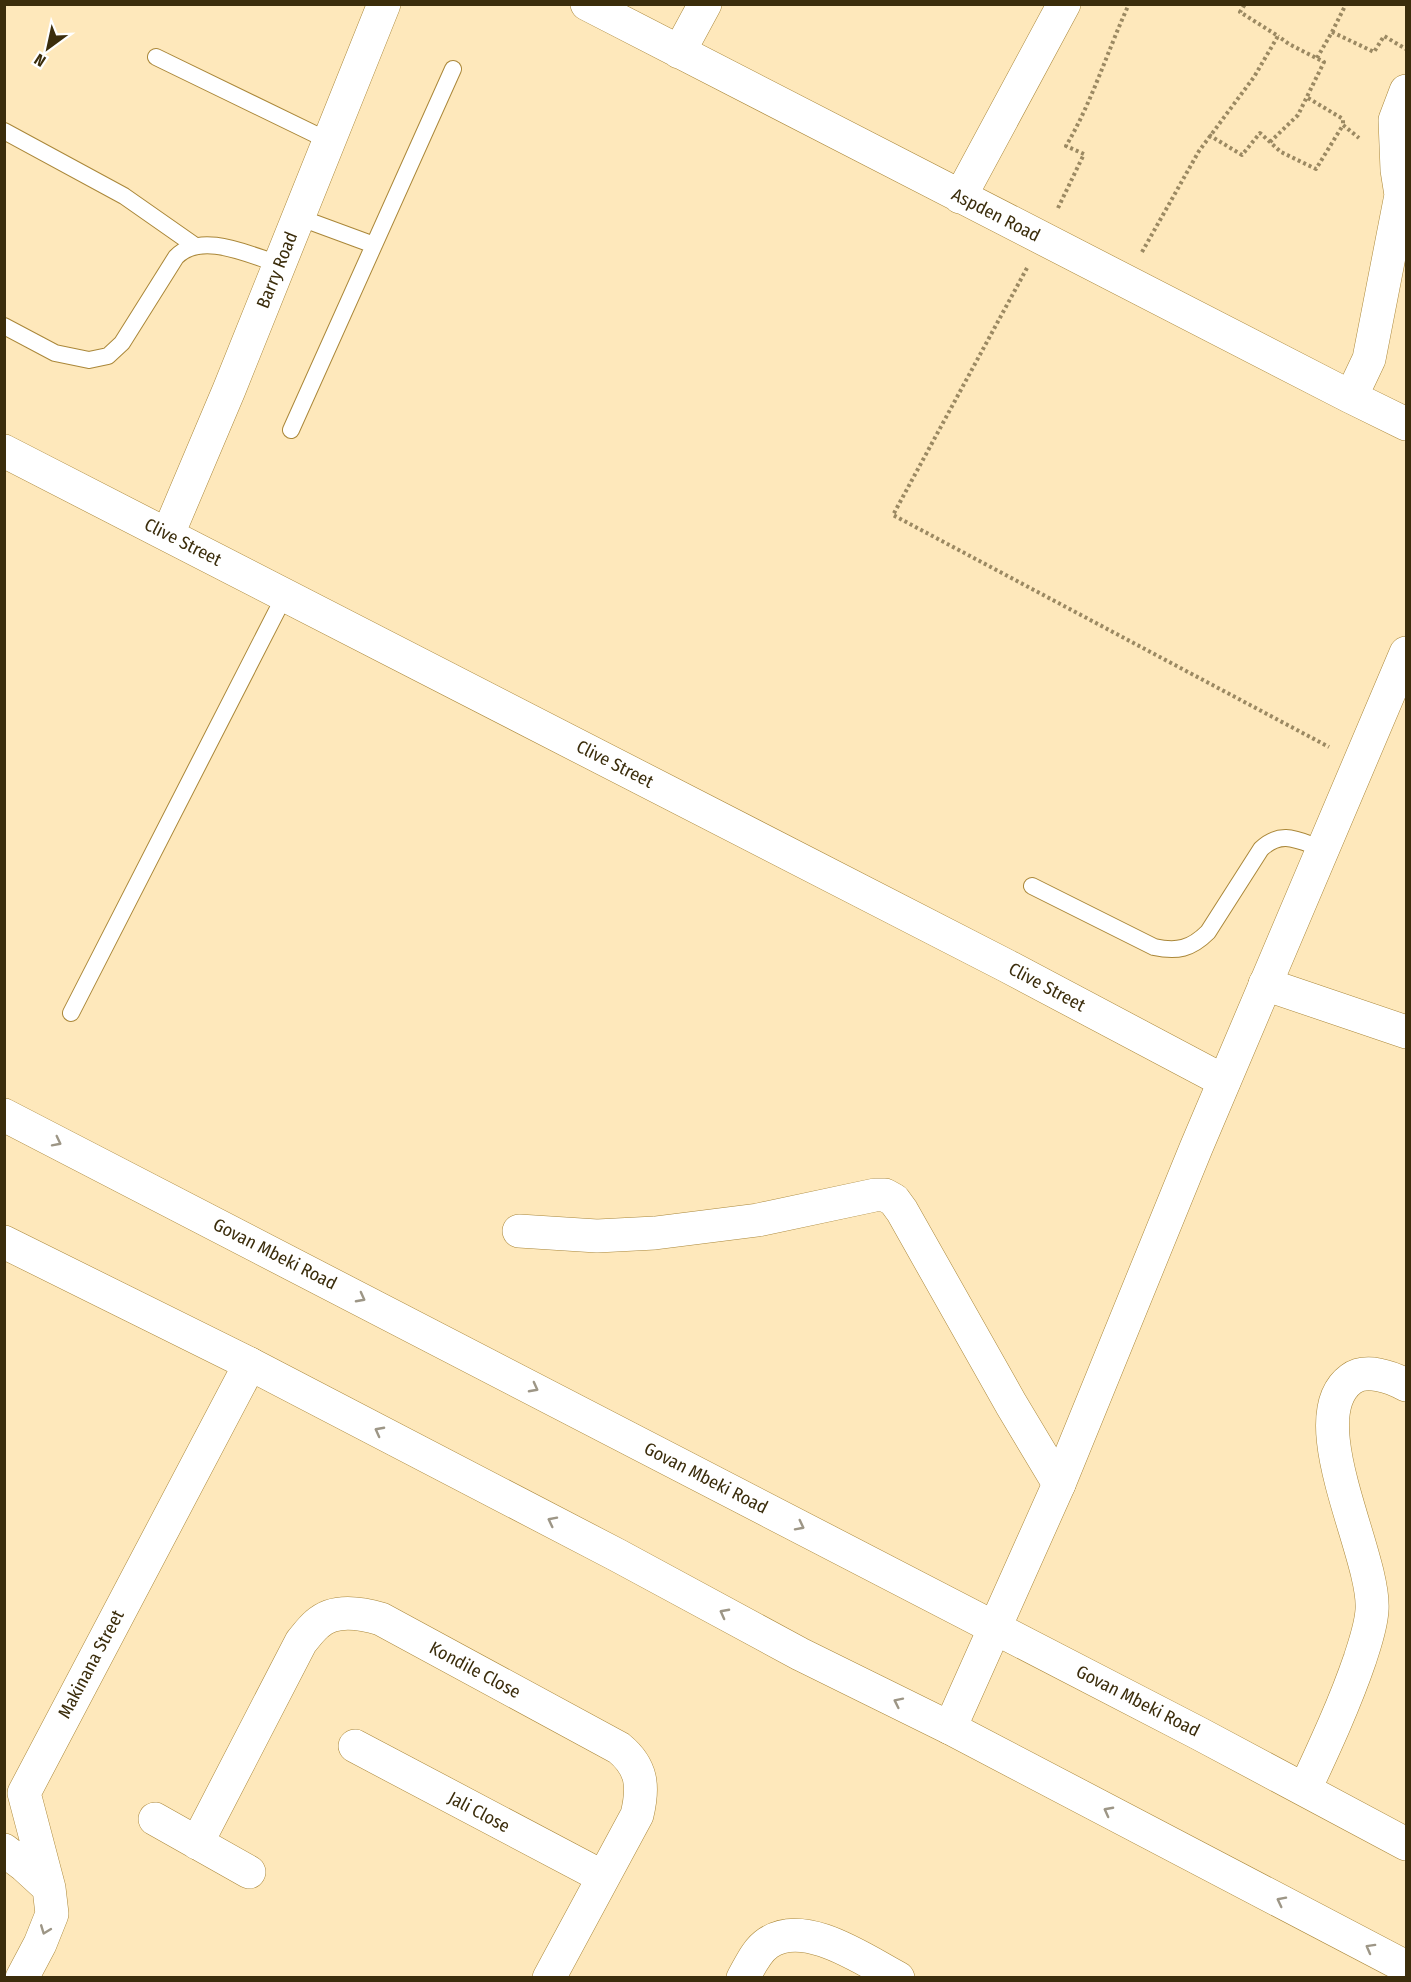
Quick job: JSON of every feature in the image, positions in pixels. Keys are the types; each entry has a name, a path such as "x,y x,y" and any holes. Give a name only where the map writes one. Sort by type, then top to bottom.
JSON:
{"street":[{"name":"Barry Road","path":"168,534 384,4"},
{"name":"Aspden Road","path":"587,4 1407,424"},
{"path":"679,52 705,4"},
{"path":"960,196 1064,4"},
{"path":"1351,397 1369,359 1401,195 1397,171 1395,120 1407,91"},
{"name":"Clive Street","path":"4,451 996,961 1224,1081"},
{"path":"950,1728 1059,1484 1224,1081 1407,653"},
{"path":"1265,984 1407,1032"},
{"name":"Govan Mbeki Road","path":"4,1115 996,1628 1407,1844"},
{"path":"519,1231 597,1236 655,1233 748,1221 885,1195 894,1200 902,1211 1059,1484"},
{"path":"4,1242 250,1364 617,1555 800,1654 950,1728 1407,1967"},
{"name":"Makinana Street","path":"22,1977 40,1944 52,1914 49,1888 14,1796 250,1364"},
{"path":"1305,1789 1348,1693 1369,1631 1372,1609 1367,1566 1350,1518 1334,1447 1333,1414 1335,1406 1346,1383 1357,1375 1380,1375 1407,1385"},
{"name":"Kondile Close","path":"197,1843 302,1642 318,1622 337,1615 360,1613 381,1619 619,1748 632,1759 639,1775 642,1796 637,1815 549,1977"},
{"name":"Jali Close","path":"355,1746 603,1877"},
{"path":"155,1819 249,1872"},
{"path":"4,1850 49,1888"},
{"path":"743,1977 766,1944 791,1935 830,1942 898,1977"}],"lane":[{"path":"156,57 329,141"},
{"path":"291,430 453,69"},
{"path":"4,131 124,196 194,245"},
{"path":"298,217 374,245"},
{"path":"4,326 56,353 89,360 108,356 122,343 183,249 194,245 217,246 279,264"},
{"path":"71,1013 285,595"},
{"path":"1032,886 1154,947 1168,950 1185,948 1198,942 1208,932 1260,849 1269,841 1283,837 1323,849"}],"path":[{"path":"1129,4 1115,34 1098,83 1066,146 1084,154 1043,239 893,515 1360,763"},
{"path":"1245,4 1240,12 1324,62 1298,115 1270,141"},
{"path":"1317,58 1346,4"},
{"path":"1332,32 1374,52 1384,36 1407,49"},
{"path":"1126,281 1176,189 1209,135 1254,76 1278,36"},
{"path":"1209,135 1242,155 1260,133 1281,152 1316,170 1343,124 1343,119 1308,98"},
{"path":"1343,124 1397,171"}]}
